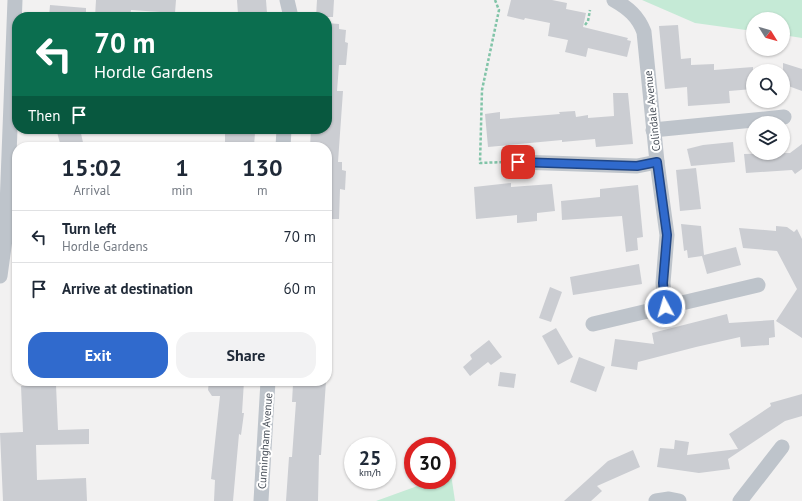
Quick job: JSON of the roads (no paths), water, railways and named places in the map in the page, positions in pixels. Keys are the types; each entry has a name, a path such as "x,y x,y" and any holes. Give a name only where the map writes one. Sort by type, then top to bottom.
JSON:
{"street":[{"path":"15,0 15,12"},
{"path":"288,0 290,12"},
{"name":"Colindale Avenue","path":"614,0 634,13 641,23 644,32 653,130 667,235 663,283 665,307"},
{"path":"0,276 6,232 12,77"},
{"path":"653,130 746,120"},
{"path":"518,162 637,166 657,162"},
{"path":"593,324 758,285"},
{"name":"Cunningham Avenue","path":"261,501 268,386"},
{"path":"740,501 782,447"},
{"path":"656,501 669,499 679,501"}]}
